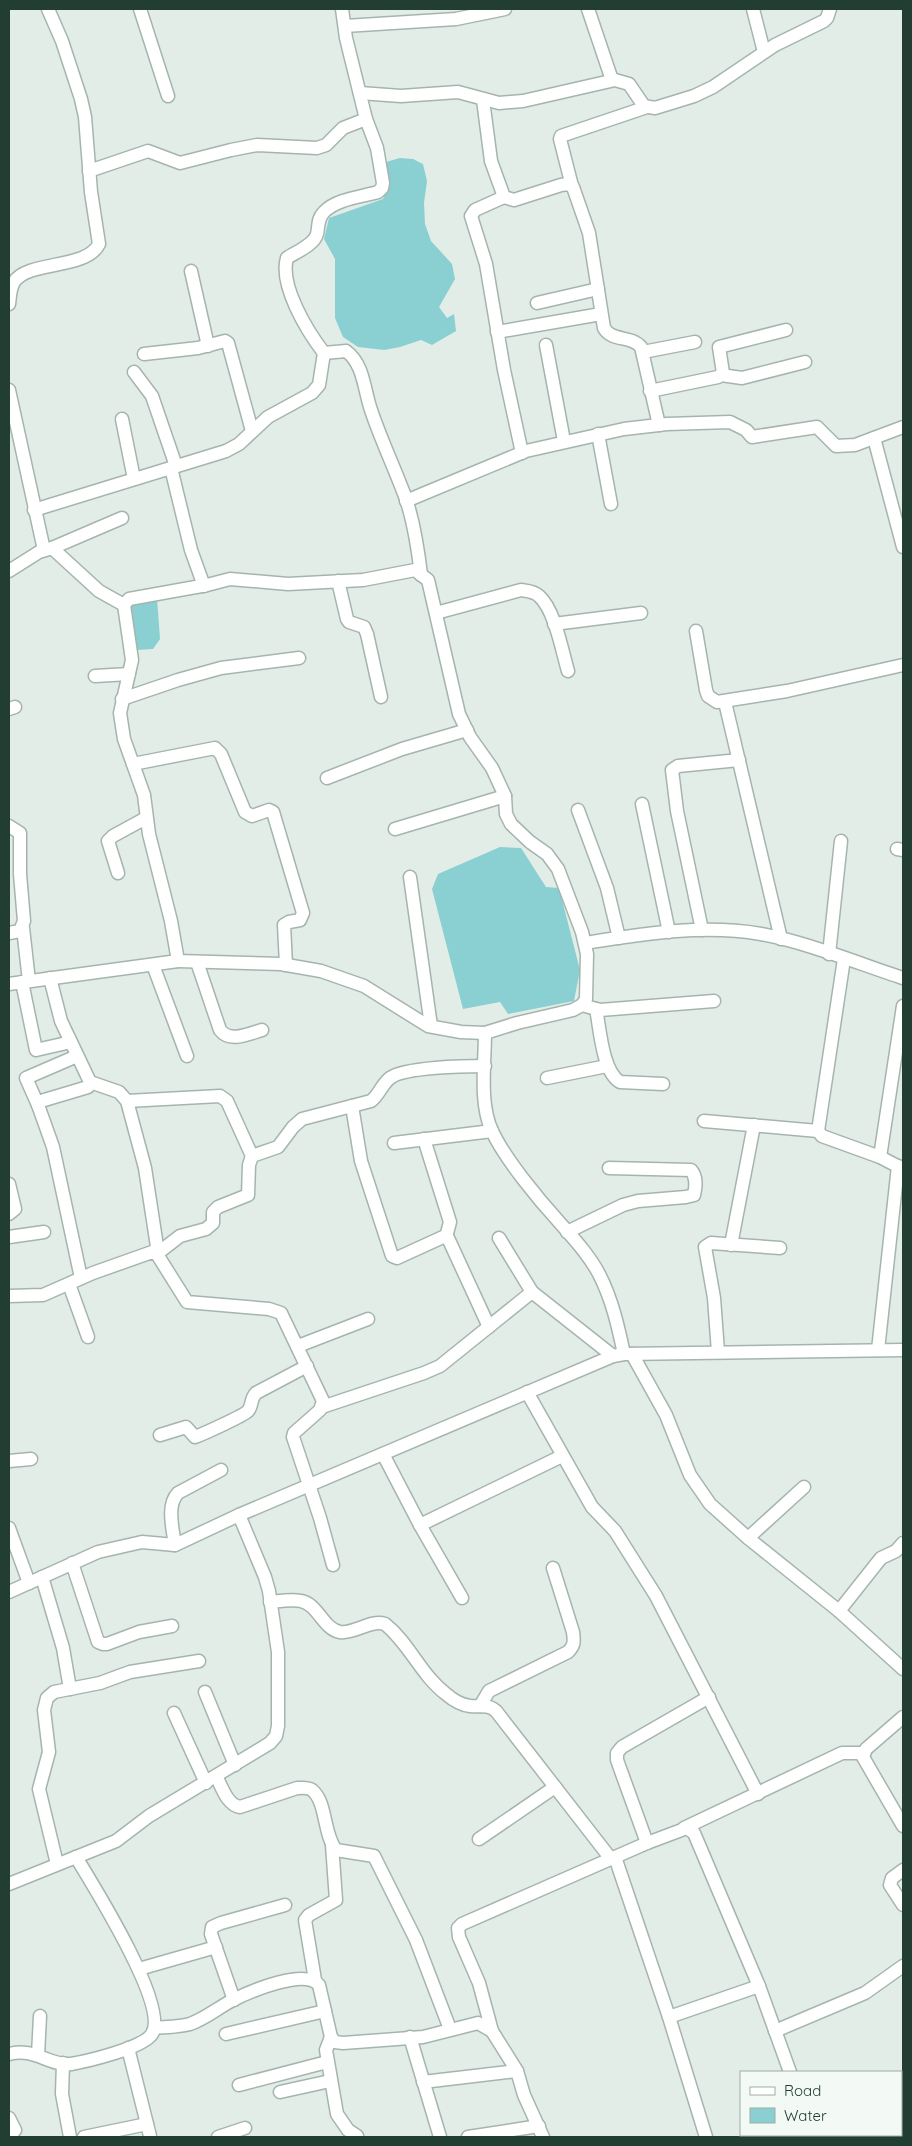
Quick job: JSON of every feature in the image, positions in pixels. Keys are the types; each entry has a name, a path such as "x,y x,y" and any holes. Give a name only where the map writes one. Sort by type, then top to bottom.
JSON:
{"street":[{"path":"9,304 10,283 25,273 71,262 98,248 99,240 89,171 85,117 81,98 62,41 48,9"},
{"path":"140,9 168,96"},
{"path":"34,510 226,451 239,444 268,417 312,393 319,385 324,353 313,338 286,282 285,266 287,258 314,240 317,235 318,222 325,210 337,203 378,192 382,188 383,183 377,148 366,119 342,9"},
{"path":"345,26 456,19 504,9"},
{"path":"588,9 612,80"},
{"path":"753,9 764,52"},
{"path":"659,425 650,391 643,352 637,342 607,333 601,314 589,234 572,186 560,139 561,136 647,108 655,108 694,96 713,87 764,52 824,21 828,18 830,9"},
{"path":"360,93 400,96 458,92 498,103 522,101 612,80 624,81 629,84 647,108"},
{"path":"483,100 491,161 504,197"},
{"path":"89,171 148,151 180,163 257,145 317,148 326,146 344,128 366,119"},
{"path":"522,453 497,332 486,264 471,216 475,210 504,197 514,200 561,185 568,184 572,186"},
{"path":"191,271 208,346"},
{"path":"537,303 598,289"},
{"path":"497,332 601,314"},
{"path":"721,375 723,373 720,347 786,330"},
{"path":"144,354 208,346 220,342 228,343 252,431"},
{"path":"643,352 695,342"},
{"path":"546,345 564,441"},
{"path":"324,353 346,350 354,356 358,365 371,409 406,501 418,548 421,574"},
{"path":"650,391 721,375 742,378 805,362"},
{"path":"134,372 152,396 174,467 191,550 204,586"},
{"path":"9,390 14,441 34,510 48,549 99,591 124,605"},
{"path":"122,419 134,479"},
{"path":"406,501 522,453 598,434 659,425 730,422 746,430 752,436 817,427 836,446 855,445 903,427"},
{"path":"598,434 611,504"},
{"path":"874,438 903,546"},
{"path":"9,571 48,549 122,518"},
{"path":"20,982 178,961 286,965 321,971 364,986 431,1026 461,1032 485,1033 517,1023 573,1010 582,1005 586,999 587,954 585,943 558,869 546,854 511,824 506,814 505,796 492,768 466,730 459,714 428,580 415,570 386,577 288,584 230,579 204,586 129,598 124,605 132,660 120,713 124,739 144,795 146,818 171,921 178,961"},
{"path":"338,581 347,619 366,630 381,697"},
{"path":"436,613 521,590 531,591 543,600 554,624 568,671"},
{"path":"554,624 641,613"},
{"path":"696,631 708,696 716,702 725,702 837,681 903,665"},
{"path":"122,699 221,668 299,658"},
{"path":"95,676 129,674"},
{"path":"725,702 781,939"},
{"path":"327,778 395,752 466,730"},
{"path":"133,764 215,748 221,754 245,812 252,816 269,810 273,812 303,913 302,918 286,923 283,929 286,965"},
{"path":"702,930 677,811 672,770 678,766 739,760"},
{"path":"395,829 505,796"},
{"path":"642,804 669,932"},
{"path":"578,810 607,888 619,938"},
{"path":"118,873 108,841 113,836 146,818"},
{"path":"9,826 20,833 20,874 24,922 20,982 36,1050 70,1042"},
{"path":"829,954 841,841"},
{"path":"410,877 431,1026"},
{"path":"9,933 20,931 23,928"},
{"path":"585,943 669,932 702,930 741,932 781,939 903,978"},
{"path":"818,1131 844,959"},
{"path":"197,962 223,1034 232,1037 262,1030"},
{"path":"153,965 187,1056"},
{"path":"50,978 61,1021 90,1082 119,1092 127,1101 145,1168 158,1253 188,1302 276,1310 284,1317 298,1346 321,1398 322,1407"},
{"path":"582,1005 596,1008 621,1008 714,1001"},
{"path":"880,1157 903,1006"},
{"path":"596,1008 607,1066 611,1074 620,1082 663,1084"},
{"path":"485,1033 485,1095 492,1131 511,1160 599,1273 615,1316 623,1354"},
{"path":"77,1056 26,1078 53,1147 75,1281 88,1337"},
{"path":"252,1156 278,1147 302,1119 371,1101 386,1081 395,1075 441,1068 485,1066"},
{"path":"547,1078 607,1066"},
{"path":"38,1105 41,1101 88,1087 90,1082"},
{"path":"127,1101 220,1096 226,1101 252,1156 249,1165 248,1195 218,1207 213,1212 213,1223 206,1229 171,1240 158,1253"},
{"path":"352,1106 361,1161 392,1256 397,1258 446,1237"},
{"path":"704,1121 818,1131 822,1136 880,1157 901,1167 878,1350"},
{"path":"731,1245 754,1125"},
{"path":"394,1143 492,1131"},
{"path":"424,1139 450,1222 446,1237"},
{"path":"568,1232 623,1205 638,1201 686,1197 694,1194 696,1189 695,1175 691,1170 609,1168"},
{"path":"9,1184 15,1209 9,1214"},
{"path":"9,1237 44,1232"},
{"path":"446,1237 452,1244 489,1327"},
{"path":"498,1238 532,1292 623,1354 666,1415 695,1485 710,1504 748,1538 839,1611 903,1669"},
{"path":"718,1352 714,1298 705,1247 711,1243 780,1248"},
{"path":"9,1296 43,1295 151,1251 158,1253"},
{"path":"334,1565 293,1435 322,1407 433,1369 454,1356 532,1292"},
{"path":"298,1346 368,1319"},
{"path":"9,1592 98,1552 142,1542 175,1545 239,1515 527,1392 623,1354 903,1350"},
{"path":"160,1435 186,1427 195,1437 218,1427 247,1412 252,1397 256,1393 307,1366"},
{"path":"527,1392 593,1508 615,1531 656,1596 758,1794"},
{"path":"383,1454 420,1525 462,1598"},
{"path":"420,1525 562,1456"},
{"path":"9,1461 31,1459"},
{"path":"175,1545 171,1506 174,1497 178,1492 221,1470"},
{"path":"748,1538 804,1487"},
{"path":"9,1884 116,1841 149,1816 270,1744 276,1736 278,1726 278,1652 270,1602 265,1577 239,1515"},
{"path":"9,1528 13,1549 29,1583"},
{"path":"839,1611 881,1558 896,1551 903,1543"},
{"path":"72,1564 98,1642 107,1644 139,1632 172,1626"},
{"path":"480,1706 489,1691 568,1652 572,1648 574,1642 573,1632 553,1568"},
{"path":"42,1577 63,1648 70,1689"},
{"path":"270,1602 302,1601 308,1604 334,1630 341,1632 378,1623 385,1624 425,1674 444,1693 460,1703 488,1706 496,1711 613,1858 669,2017 706,2137"},
{"path":"58,1864 39,1789 49,1752 44,1710 47,1698 54,1692 100,1683 130,1672 199,1661"},
{"path":"205,1692 235,1765"},
{"path":"647,1843 616,1760 616,1753 622,1747 709,1697"},
{"path":"174,1713 211,1779 234,1806 240,1807 297,1788 312,1790 317,1797 332,1845 336,1900 309,1915 305,1920 315,1980 319,1985 331,2037 335,2042 343,2043 438,2034 478,2022 492,2031"},
{"path":"468,2137 541,2131 524,2095 516,2071 492,2031 479,1984 459,1937 458,1928 462,1924 684,1828 842,1753 863,1753 903,1716"},
{"path":"863,1753 864,1760 903,1826"},
{"path":"479,1839 555,1787"},
{"path":"684,1828 694,1833 759,1986 790,2071"},
{"path":"332,1845 336,1850 368,1854 378,1861 416,1940 450,2029"},
{"path":"9,2054 16,2052 38,2055 69,2064 128,2048 150,2036 155,2028 155,2018 138,1969 97,1891 76,1857"},
{"path":"903,1870 892,1878 890,1885 903,1905"},
{"path":"234,2000 211,1934 212,1927 221,1922 285,1906"},
{"path":"138,1969 216,1947"},
{"path":"776,2031 859,1995 903,1966"},
{"path":"155,2028 190,2024 234,2000 288,1980 305,1978 315,1980"},
{"path":"669,2017 759,1986"},
{"path":"226,2034 325,2011"},
{"path":"38,2055 40,2016"},
{"path":"331,2037 326,2050 337,2114 348,2130 358,2136"},
{"path":"410,2037 440,2137"},
{"path":"84,2137 148,2130 128,2048"},
{"path":"239,2085 327,2062"},
{"path":"63,2063 62,2094 70,2137"},
{"path":"423,2082 516,2071"},
{"path":"280,2092 330,2081"},
{"path":"902,2114 902,2127"},
{"path":"9,2118 15,2130 9,2137"},
{"path":"218,2137 245,2128"}],"water":[{"path":"400,158 413,159 423,164 427,181 424,203 425,224 431,241 452,264 455,279 439,307 447,318 454,314 456,331 432,345 421,340 384,350 358,347 343,337 335,318 335,259 324,239 329,218 383,199 387,189 386,162"},
{"path":"157,598 160,639 153,649 137,650 130,602"},
{"path":"500,847 521,848 546,887 559,888 580,970 574,1001 508,1014 500,1002 463,1009 432,889 438,874"}]}
